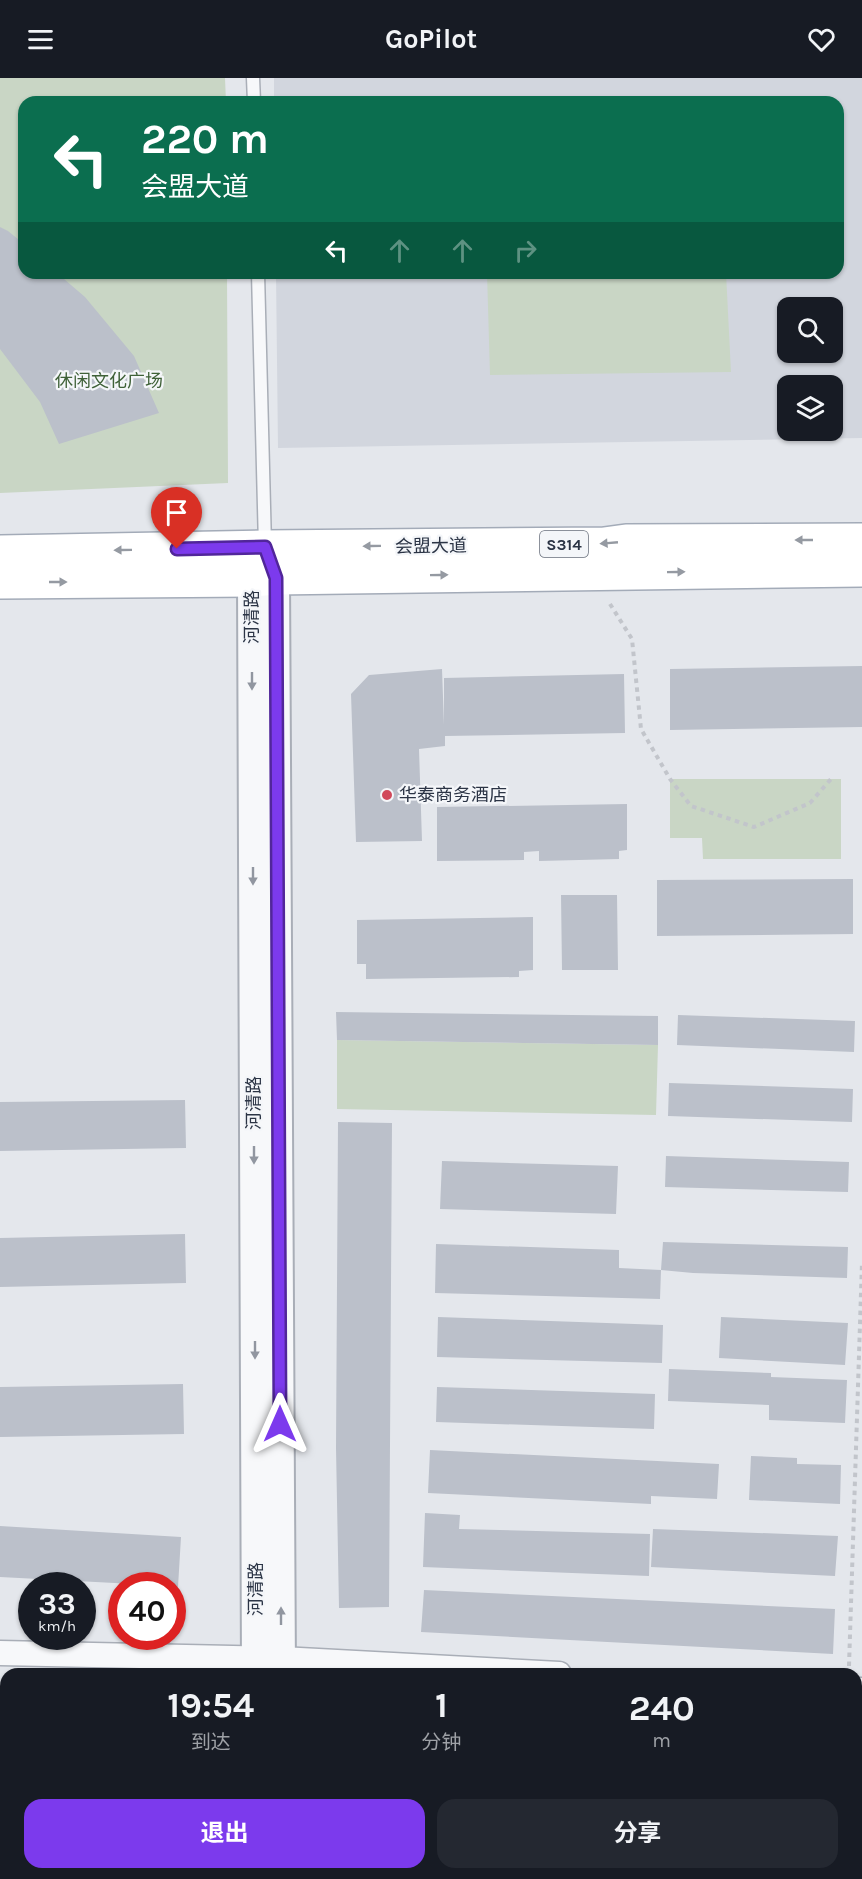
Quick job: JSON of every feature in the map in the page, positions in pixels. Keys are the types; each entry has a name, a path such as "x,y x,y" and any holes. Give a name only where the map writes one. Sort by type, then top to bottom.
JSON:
{"main road":[{"name":"会盟大道","path":"0,552 604,544 638,541 862,540"},
{"name":"会盟大道","path":"0,582 862,570"}],"street":[{"name":"河清路","path":"265,547 269,1666"},
{"path":"0,1653 342,1668"}],"lane":[{"path":"253,78 254,96"},
{"path":"258,279 265,547"}],"path":[{"path":"609,595 610,605 632,639 641,729 670,779 691,806 754,827 810,802 831,779"},
{"path":"849,1668 862,1262"}],"shaded area":[{"path":"274,78 862,78 862,438 843,438 843,375 777,375 777,439 278,448 276,279 844,279 844,96 274,96"}],"green space":[{"name":"休闲文化广场","path":"0,78 225,78 226,96 18,96 18,279 227,279 228,483 0,493"},
{"path":"487,279 726,279 731,372 490,375"},
{"path":"670,779 841,779 841,859 703,859 702,838 670,838"},
{"path":"337,1040 658,1045 656,1115 337,1109"}],"building":[{"path":"0,227 18,239 18,279 64,279 85,297 134,356 159,413 59,444 40,402 0,349"},
{"path":"862,666 862,727 670,730 670,669"},
{"path":"442,669 444,725 444,678 624,674 625,733 445,736 445,746 419,749 422,841 356,842 351,694 369,675"},
{"path":"627,804 627,850 619,851 619,859 539,861 539,851 524,852 524,860 437,861 437,807"},
{"path":"853,879 853,934 657,936 657,880"},
{"path":"561,895 617,895 618,970 562,970"},
{"path":"533,917 533,970 519,971 519,977 366,979 366,964 357,964 357,920"},
{"path":"336,1012 658,1016 658,1045 337,1040"},
{"path":"678,1015 855,1021 854,1052 677,1045"},
{"path":"669,1083 853,1089 852,1122 668,1116"},
{"path":"185,1100 186,1148 0,1151 0,1102"},
{"path":"338,1122 392,1123 389,1607 339,1608 336,1448"},
{"path":"666,1156 849,1162 848,1192 665,1187"},
{"path":"442,1161 618,1166 616,1214 440,1209"},
{"path":"185,1234 186,1283 0,1287 0,1238"},
{"path":"663,1242 848,1247 847,1278 661,1270"},
{"path":"436,1244 619,1250 619,1268 661,1270 660,1299 435,1293"},
{"path":"438,1317 663,1325 662,1363 437,1357"},
{"path":"721,1317 848,1323 845,1365 719,1358"},
{"path":"669,1369 771,1373 771,1377 847,1380 845,1423 769,1420 769,1405 668,1401"},
{"path":"183,1384 184,1434 0,1437 0,1387"},
{"path":"437,1387 655,1394 654,1429 436,1422"},
{"path":"430,1450 719,1464 717,1499 651,1496 651,1504 428,1493"},
{"path":"751,1456 797,1458 797,1464 841,1465 840,1504 749,1500"},
{"path":"425,1513 460,1515 459,1529 650,1534 649,1576 423,1567"},
{"path":"0,1526 181,1537 179,1572 108,1572 108,1583 96,1582 96,1572 18,1572 18,1578 0,1577"},
{"path":"653,1529 838,1536 835,1576 651,1567"},
{"path":"424,1590 835,1609 833,1654 421,1632"}],"place":[{"name":"华泰商务酒店","path":"387,795"}],"route":[{"path":"177,549 265,547 276,578 280,1424"}]}
